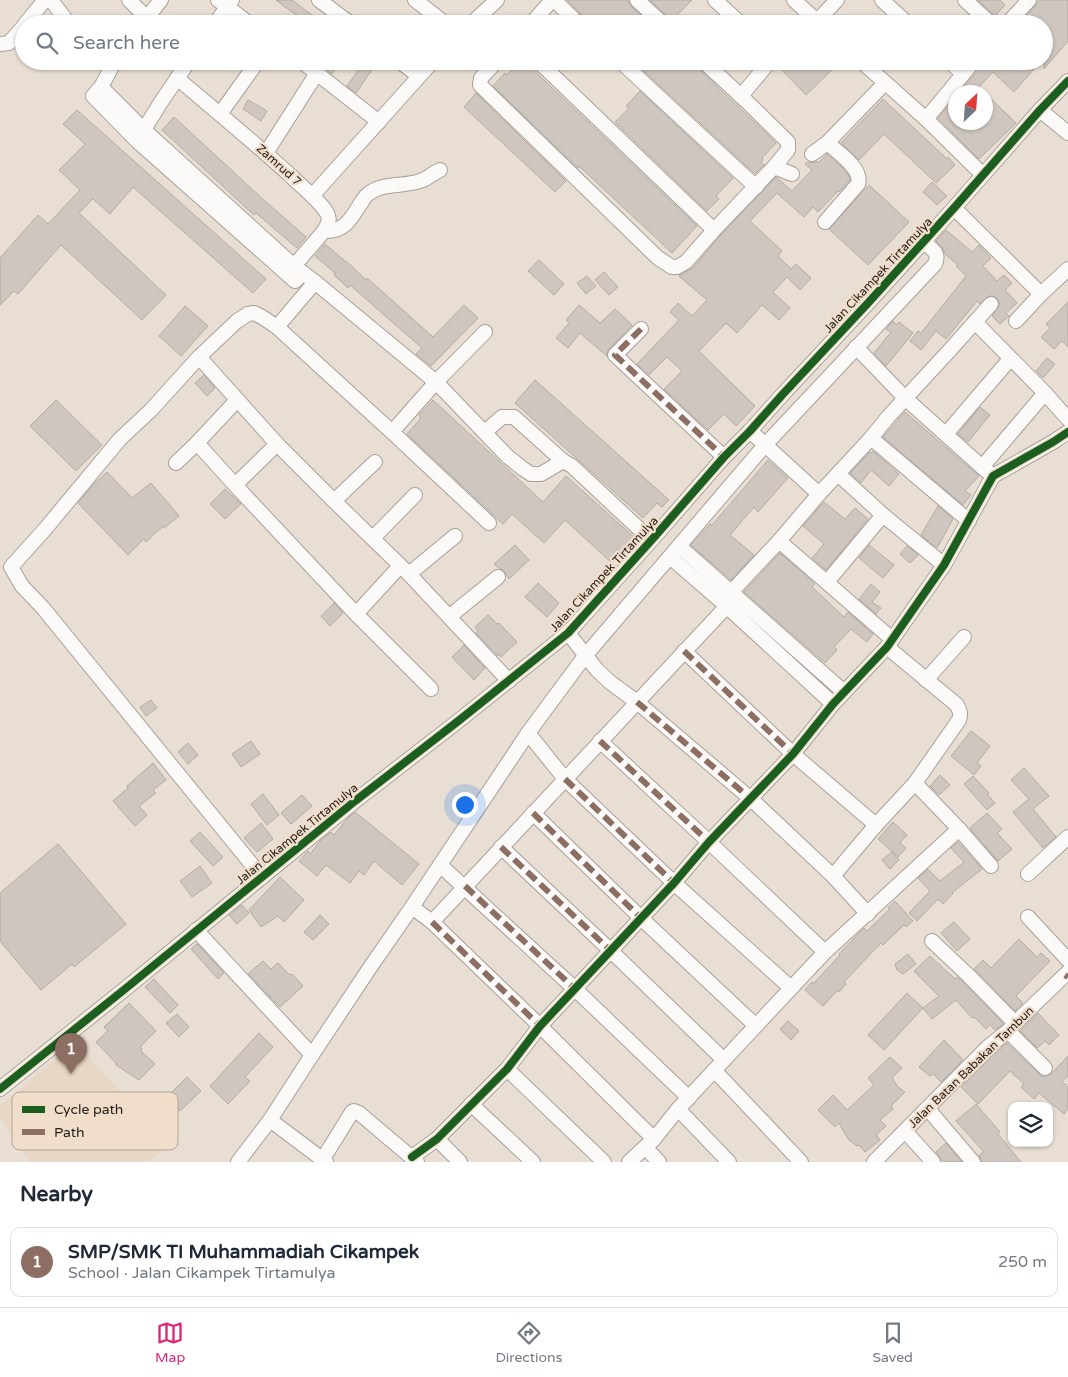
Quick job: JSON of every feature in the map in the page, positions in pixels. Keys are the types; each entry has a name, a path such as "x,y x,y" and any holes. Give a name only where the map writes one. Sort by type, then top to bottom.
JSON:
{"street":[{"path":"33,15 45,0"},
{"path":"51,0 62,15"},
{"path":"129,0 140,15"},
{"path":"149,15 161,0"},
{"path":"319,0 339,15"},
{"path":"415,0 434,15"},
{"path":"481,15 497,0"},
{"path":"539,15 553,0 569,15"},
{"path":"637,0 653,15"},
{"path":"715,0 731,15"},
{"path":"794,0 808,15"},
{"path":"820,15 837,0"},
{"path":"882,0 898,15"},
{"path":"966,0 982,15"},
{"path":"1015,15 1029,0"},
{"path":"220,15 226,2 240,15"},
{"path":"0,44 9,43 15,36"},
{"path":"108,70 101,87 140,135 298,270 436,382 508,456 531,474 541,474 564,461"},
{"path":"140,135 183,70"},
{"path":"220,114 252,70"},
{"path":"312,70 379,122"},
{"path":"411,70 419,76"},
{"path":"312,196 425,70"},
{"path":"489,70 481,78 480,85 658,258 672,267 677,267 686,262 788,150 788,142 714,70"},
{"path":"547,70 714,230"},
{"path":"630,70 756,187"},
{"path":"741,96 763,70"},
{"path":"871,70 926,119 982,175"},
{"path":"959,70 963,74"},
{"path":"926,119 966,70"},
{"path":"266,153 317,74"},
{"name":"Zamrud 7","path":"177,78 266,153 312,196 329,218 328,225 324,231"},
{"name":"Jalan Cikampek Tirtamulya","path":"0,1090 355,801 568,633 724,457 924,242 1040,110 1068,81"},
{"path":"812,154 828,143 885,83"},
{"path":"1040,110 1068,133"},
{"path":"825,222 858,184 860,178 849,162 828,143"},
{"path":"774,167 792,174"},
{"path":"298,270 324,231 337,230 349,221 365,196 370,192 378,188 423,181 434,172 440,170"},
{"path":"954,208 1041,294"},
{"path":"238,1162 270,1120 528,733 585,656 765,445 935,264 938,258 937,254 924,242"},
{"path":"1016,321 1068,269"},
{"path":"277,327 315,282"},
{"path":"432,922 638,702 818,494 872,438 888,417 991,304"},
{"path":"262,877 43,608 22,586 11,567 120,439 151,410 199,357 237,321 248,314 254,313 277,327 489,523"},
{"path":"975,322 1068,419"},
{"path":"641,329 615,355 724,457"},
{"path":"392,432 436,382 485,332"},
{"path":"856,348 905,398 987,471"},
{"path":"199,357 277,444 405,570 509,681"},
{"path":"946,434 1010,359"},
{"path":"270,1120 324,1161 352,1112 358,1112 415,1160 507,1069 540,1026 674,883 709,842 793,754 833,704 890,643 944,565 969,521 987,471 1045,393"},
{"path":"176,463 237,400"},
{"path":"485,432 502,417 514,417 654,538 674,551 833,704"},
{"path":"750,431 818,494"},
{"path":"987,471 1053,442 1068,432"},
{"path":"872,438 969,521"},
{"path":"197,443 356,614 431,690"},
{"path":"235,485 277,444"},
{"path":"334,501 375,462"},
{"path":"838,474 883,515 944,565"},
{"path":"373,538 415,495"},
{"path":"826,582 883,515"},
{"path":"356,614 405,570 454,536"},
{"path":"779,541 826,582 926,680 957,705 961,715 915,783 876,824 833,876"},
{"path":"450,616 498,577"},
{"path":"727,601 844,692"},
{"path":"568,633 593,667 638,702 751,799 833,876 868,914"},
{"path":"926,680 964,637"},
{"path":"684,651 793,754 876,824"},
{"path":"528,733 565,779 674,883 791,988"},
{"path":"600,741 825,952"},
{"path":"915,783 991,866"},
{"path":"533,814 756,1026"},
{"path":"629,1162 650,1143 678,1109 825,952 959,829"},
{"path":"1028,874 1068,837"},
{"path":"501,847 611,951 719,1065 801,1162"},
{"path":"440,865 575,988 689,1098"},
{"path":"412,908 432,922 540,1026 650,1143 659,1162"},
{"path":"1028,917 1068,960"},
{"path":"196,930 312,1055"},
{"path":"932,941 969,976 1045,1068"},
{"name":"Jalan Batan Babakan Tambun","path":"874,1162 988,1047 1067,974"},
{"path":"507,1069 604,1162"},
{"path":"471,1104 533,1162"},
{"path":"678,1109 729,1162"},
{"path":"928,1109 973,1162"},
{"path":"905,1132 933,1162"},
{"path":"437,1139 460,1162"}],"shaded area":[{"path":"75,1043 121,1092 17,1092"},
{"path":"12,1096 12,1135 0,1117 0,1106"},
{"path":"22,1150 164,1150 147,1162 30,1162"}],"building":[{"path":"276,0 292,0 312,15 296,15"},
{"path":"567,0 628,0 631,6 640,15 582,15"},
{"path":"650,0 692,0 677,15 666,15"},
{"path":"978,0 1000,0 1005,5 994,15"},
{"path":"1039,0 1068,0 1068,41 1053,58 1053,15 1027,15"},
{"path":"359,70 372,70 356,93 347,86"},
{"path":"512,70 533,70 697,226 672,253 579,166 578,168 493,86 505,73 507,75"},
{"path":"643,70 700,70 776,143 762,158 761,162 764,165 755,174"},
{"path":"782,70 832,70 806,95"},
{"path":"978,70 1033,70 1014,92 993,72 981,85 965,85"},
{"path":"640,91 733,178 716,196 719,199 707,211 615,122 629,108 626,106"},
{"path":"476,93 566,181 555,192 464,107"},
{"path":"883,99 955,165 936,183 884,134 859,160 841,143"},
{"path":"248,100 267,111 261,121 243,109"},
{"path":"993,101 1016,123 979,159 950,130 993,130"},
{"path":"948,106 948,128 938,118"},
{"path":"77,110 266,279 253,293 133,187 110,214 93,199 79,213 166,295 142,320 61,245 18,294 14,291 0,305 0,258 38,215 48,224 80,190 59,170 85,144 63,124"},
{"path":"174,117 306,237 297,248 256,213 254,215 162,130"},
{"path":"827,154 842,167 850,180 818,212 813,207 804,217 777,193 750,221 782,251 778,256 791,269 796,264 811,278 800,290 787,277 773,292 790,308 779,320 762,305 737,333 726,323 699,351 755,406 736,426 724,414 708,430 664,389 682,371 667,357 649,375 637,364 679,320 670,312 678,303 692,316 707,300 679,276 693,268 720,236 776,177 792,191 812,170 805,164 817,161 818,163"},
{"path":"932,182 947,196 937,205 923,192"},
{"path":"869,185 909,222 868,265 829,229"},
{"path":"946,230 972,252 979,245 991,258 983,266 997,281 1004,275 1012,283 1005,290 1017,303 1006,313 1009,316 1000,324 992,316 999,306 997,298 989,296 980,304 977,301 946,339 936,331 921,350 910,341 918,331 921,333 966,276 956,266 958,265 945,254 942,247 936,241"},
{"path":"325,244 366,280 367,278 433,337 464,305 478,318 431,366 416,354 422,348 350,285 348,288 334,275 335,273 315,256"},
{"path":"539,260 564,284 554,295 528,271"},
{"path":"604,272 618,287 609,295 595,280"},
{"path":"587,276 596,286 586,294 577,283"},
{"path":"1068,302 1068,347 1062,341 1054,349 1041,337 1050,328 1046,324"},
{"path":"579,305 600,323 615,309 632,325 609,349 607,356 580,333 568,348 556,338 569,323 566,320"},
{"path":"185,306 208,326 181,356 159,336"},
{"path":"893,321 897,325 899,322 913,333 886,366 874,353 891,332 886,329"},
{"path":"1047,358 1055,364 1043,378 1036,371"},
{"path":"204,375 215,388 207,396 195,383"},
{"path":"535,380 669,500 662,507 657,503 643,518 515,403"},
{"path":"56,400 102,445 76,471 30,426"},
{"path":"433,400 543,502 566,476 635,538 612,563 565,520 544,543 512,514 503,524 407,434 421,418 419,415"},
{"path":"980,407 990,415 968,442 958,434"},
{"path":"905,412 979,476 965,491 971,495 963,505 883,437"},
{"path":"873,451 899,474 889,486 871,470 861,483 850,473"},
{"path":"768,460 788,478 758,512 754,507 730,535 754,555 731,580 691,545 710,524 712,525"},
{"path":"107,472 132,498 151,483 179,516 164,528 163,526 146,542 144,539 128,555 78,503"},
{"path":"225,489 241,504 225,519 210,504"},
{"path":"824,502 845,519 855,508 868,519 826,570 812,558 824,544 803,526"},
{"path":"938,506 953,519 937,548 921,535"},
{"path":"515,545 529,560 509,579 504,571 494,564"},
{"path":"869,545 894,565 883,578 859,558"},
{"path":"907,546 918,555 910,563 900,554"},
{"path":"780,553 815,584 812,587 844,617 848,612 873,634 867,642 851,629 834,647 837,650 825,663 744,592"},
{"path":"538,583 559,603 547,617 525,597"},
{"path":"871,584 880,592 872,602 881,608 876,614 859,599"},
{"path":"334,603 343,613 330,626 321,616"},
{"path":"488,615 497,624 499,623 517,642 501,657 476,633 478,631 475,627"},
{"path":"464,645 485,668 474,680 452,657"},
{"path":"151,700 157,708 146,716 140,707"},
{"path":"971,731 990,746 977,763 981,766 974,775 951,756"},
{"path":"251,741 260,754 241,767 232,754"},
{"path":"188,743 198,755 188,764 178,752"},
{"path":"153,763 166,780 153,790 156,793 139,806 147,815 135,826 113,801"},
{"path":"1024,768 1049,796 1033,809 1056,837 1043,848 1013,812 1029,799 1011,780"},
{"path":"940,775 950,785 939,795 930,786"},
{"path":"973,776 989,793 987,794 995,803 987,810 964,784"},
{"path":"263,794 279,815 267,825 251,804"},
{"path":"302,795 312,806 291,824 281,813"},
{"path":"355,812 419,864 402,885 374,861 364,875 359,871 350,883 326,865 317,876 299,861 308,851 310,854 320,841 331,832 334,835"},
{"path":"987,813 1002,829 997,833 1012,849 998,861 970,828"},
{"path":"893,822 907,835 900,843 906,848 898,857 878,839"},
{"path":"261,823 273,839 257,852 244,838"},
{"path":"200,832 223,857 213,866 190,841"},
{"path":"958,842 982,869 952,893 943,904 938,899 917,921 909,913 930,891 918,878 928,869 940,881 964,862 951,848"},
{"path":"58,844 126,924 74,967 72,964 41,990 0,941 0,893"},
{"path":"892,852 899,860 890,869 882,860"},
{"path":"200,866 212,883 192,897 180,881"},
{"path":"280,877 304,900 284,922 278,916 261,927 249,910"},
{"path":"895,901 913,921 906,927 904,925 883,945 881,943 844,982 846,984 839,992 838,990 823,1006 805,990 812,982 814,983 864,928 867,931 890,909 888,908"},
{"path":"242,905 249,913 237,924 229,915"},
{"path":"320,915 329,924 313,940 304,932"},
{"path":"954,922 970,939 957,951 941,933"},
{"path":"1019,939 1037,957 1041,953 1050,961 1016,996 1023,1003 1015,1011 974,969 983,960 991,968"},
{"path":"197,944 224,973 218,979 191,949"},
{"path":"908,954 916,964 903,974 897,970 895,964"},
{"path":"930,956 955,979 957,977 963,982 1003,1023 1002,1025 995,1030 990,1025 986,1029 974,1017 972,1018 956,1000 932,1019 923,1008 939,996 914,971"},
{"path":"263,961 271,969 278,963 303,986 280,1007 248,974"},
{"path":"154,979 178,1005 170,1013 145,987"},
{"path":"907,993 923,1008 884,1050 868,1035"},
{"path":"129,1003 156,1031 140,1047 141,1051 155,1064 139,1080 116,1065 96,1042 108,1031 104,1027"},
{"path":"1038,1013 1059,1035 1049,1045 1045,1041 1037,1048 1020,1031"},
{"path":"177,1014 189,1027 179,1037 166,1023"},
{"path":"788,1021 799,1031 791,1040 780,1029"},
{"path":"259,1033 273,1047 245,1077 250,1081 228,1104 210,1086"},
{"path":"944,1040 963,1060 941,1082 933,1074 930,1076 919,1067"},
{"path":"1007,1043 1043,1077 1051,1074 1068,1056 1068,1076 1062,1081 1068,1087 1068,1109 1064,1114 1053,1105 1053,1102 1050,1102 1039,1093 1034,1099 1021,1087 1024,1084 1010,1071 978,1104 961,1087"},
{"path":"890,1057 902,1068 892,1078 898,1087 905,1092 891,1106 893,1109 880,1120 886,1126 876,1135 880,1140 865,1152 859,1145 857,1146 848,1139 839,1123 835,1127 818,1110 833,1095 847,1110 874,1085 868,1078"},
{"path":"187,1077 201,1091 180,1111 178,1109 178,1092 172,1092"},
{"path":"976,1104 1000,1132 998,1134 1021,1162 982,1162 979,1155 984,1152 956,1121"},
{"path":"946,1143 962,1162 942,1161 936,1152"}],"marked path":[{"path":"641,329 615,355 724,457"},
{"path":"684,651 793,754"},
{"path":"637,702 751,799"},
{"path":"600,741 709,842"},
{"path":"565,779 674,883"},
{"path":"533,813 641,918"},
{"path":"501,847 611,951"},
{"path":"465,886 575,989"},
{"path":"432,922 540,1026"}],"cycle path":[{"path":"0,1089 355,801 568,633 724,457 868,303 1068,81"},
{"path":"412,1157 437,1139 507,1069 540,1026 674,883 709,842 793,754 833,704 887,647 944,565 993,476 1068,432"}],"place":[{"name":"SMP/SMK TI Muhammadiah Cikampek","path":"71,1074"}]}
